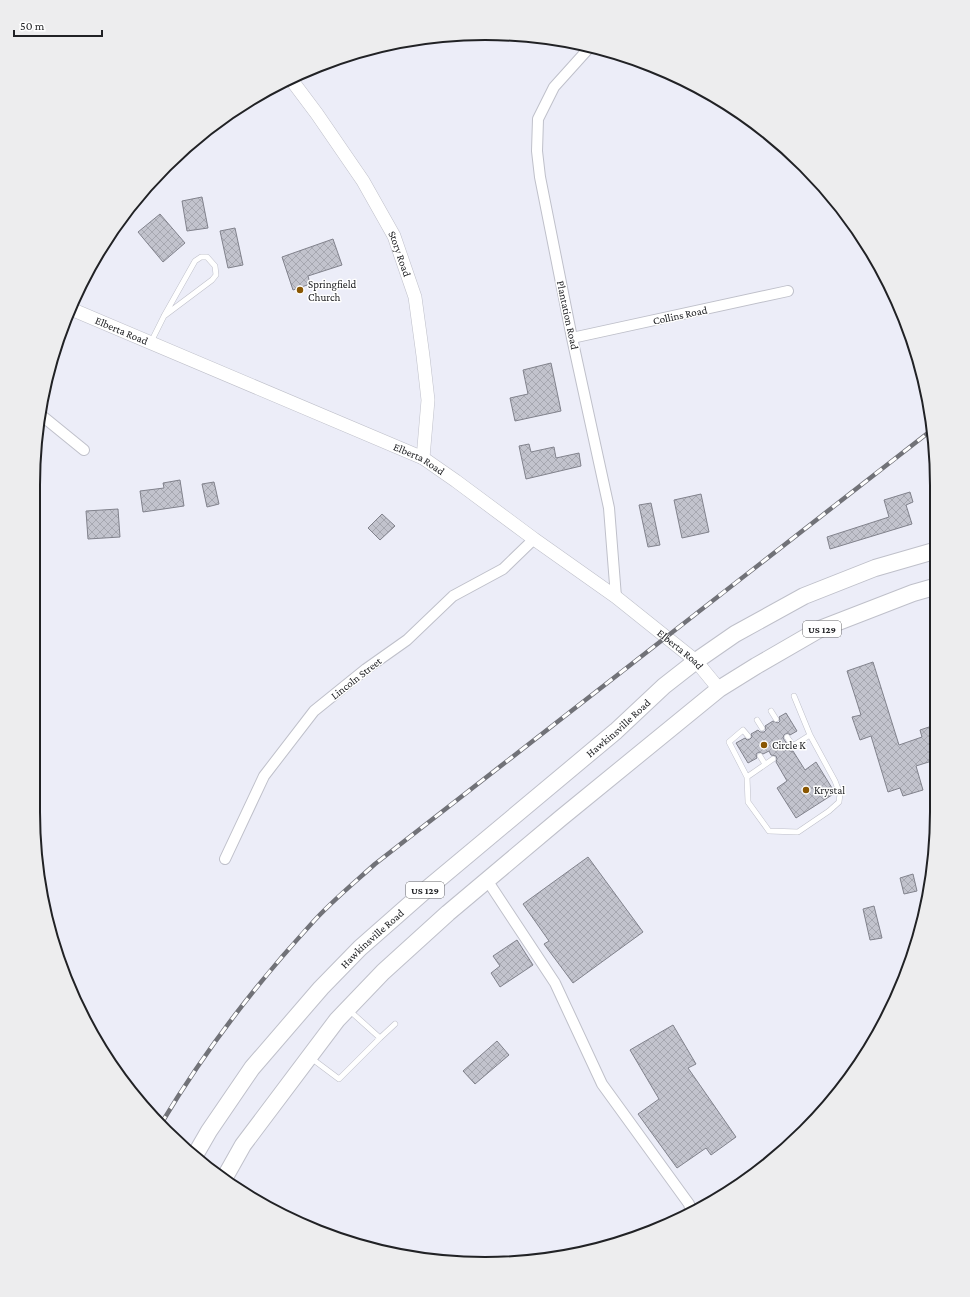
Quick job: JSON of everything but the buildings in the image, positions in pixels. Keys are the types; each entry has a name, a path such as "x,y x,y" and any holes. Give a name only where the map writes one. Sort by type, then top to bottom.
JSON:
{"main road":[{"name":"US 129","path":"696,661 735,634 804,596 875,568 930,551"},
{"name":"US 129","path":"227,1174 242,1145 337,1020 383,972 448,912 486,880 719,689 820,629 913,593 930,588"},
{"name":"Hawkinsville Road","path":"197,1151 209,1131 252,1068 321,988 360,948 427,889 616,731 664,686 696,661"}],"street":[{"name":"Plantation Road","path":"586,52 554,87 538,119 537,151 540,177 572,338 609,508 616,597"},
{"name":"Story Road","path":"294,83 363,181 394,236 416,297 428,400 423,458"},
{"name":"Collins Road","path":"572,338 788,291"},
{"name":"Elberta Road","path":"76,311 423,458 616,597 696,661 719,689"},
{"path":"45,419 84,450"},
{"name":"Lincoln Street","path":"225,859 264,776 314,711 366,669 407,640 453,596 502,568 534,539"},
{"path":"486,880 555,983 602,1084 689,1207"}],"lane":[{"path":"151,342 164,316 195,261 201,257 207,257 215,266 216,275 212,280 164,316"},
{"path":"748,736 743,730 729,742 747,778 748,802 769,831 798,832 829,811 839,802 840,794 835,781 810,735 794,696"},
{"path":"771,711 776,719"},
{"path":"757,720 762,728"},
{"path":"787,736 792,747 810,735"},
{"path":"760,756 765,764"},
{"path":"747,778 773,759"},
{"path":"347,1009 380,1038"},
{"path":"309,1057 338,1079 395,1024"}],"railway":[{"path":"164,1120 213,1045 251,994 313,922 343,892 375,864 927,434"}],"place":[{"name":"Springfield Church","path":"300,290"},
{"name":"Circle K","path":"764,745"},
{"name":"Krystal","path":"806,790"}]}
